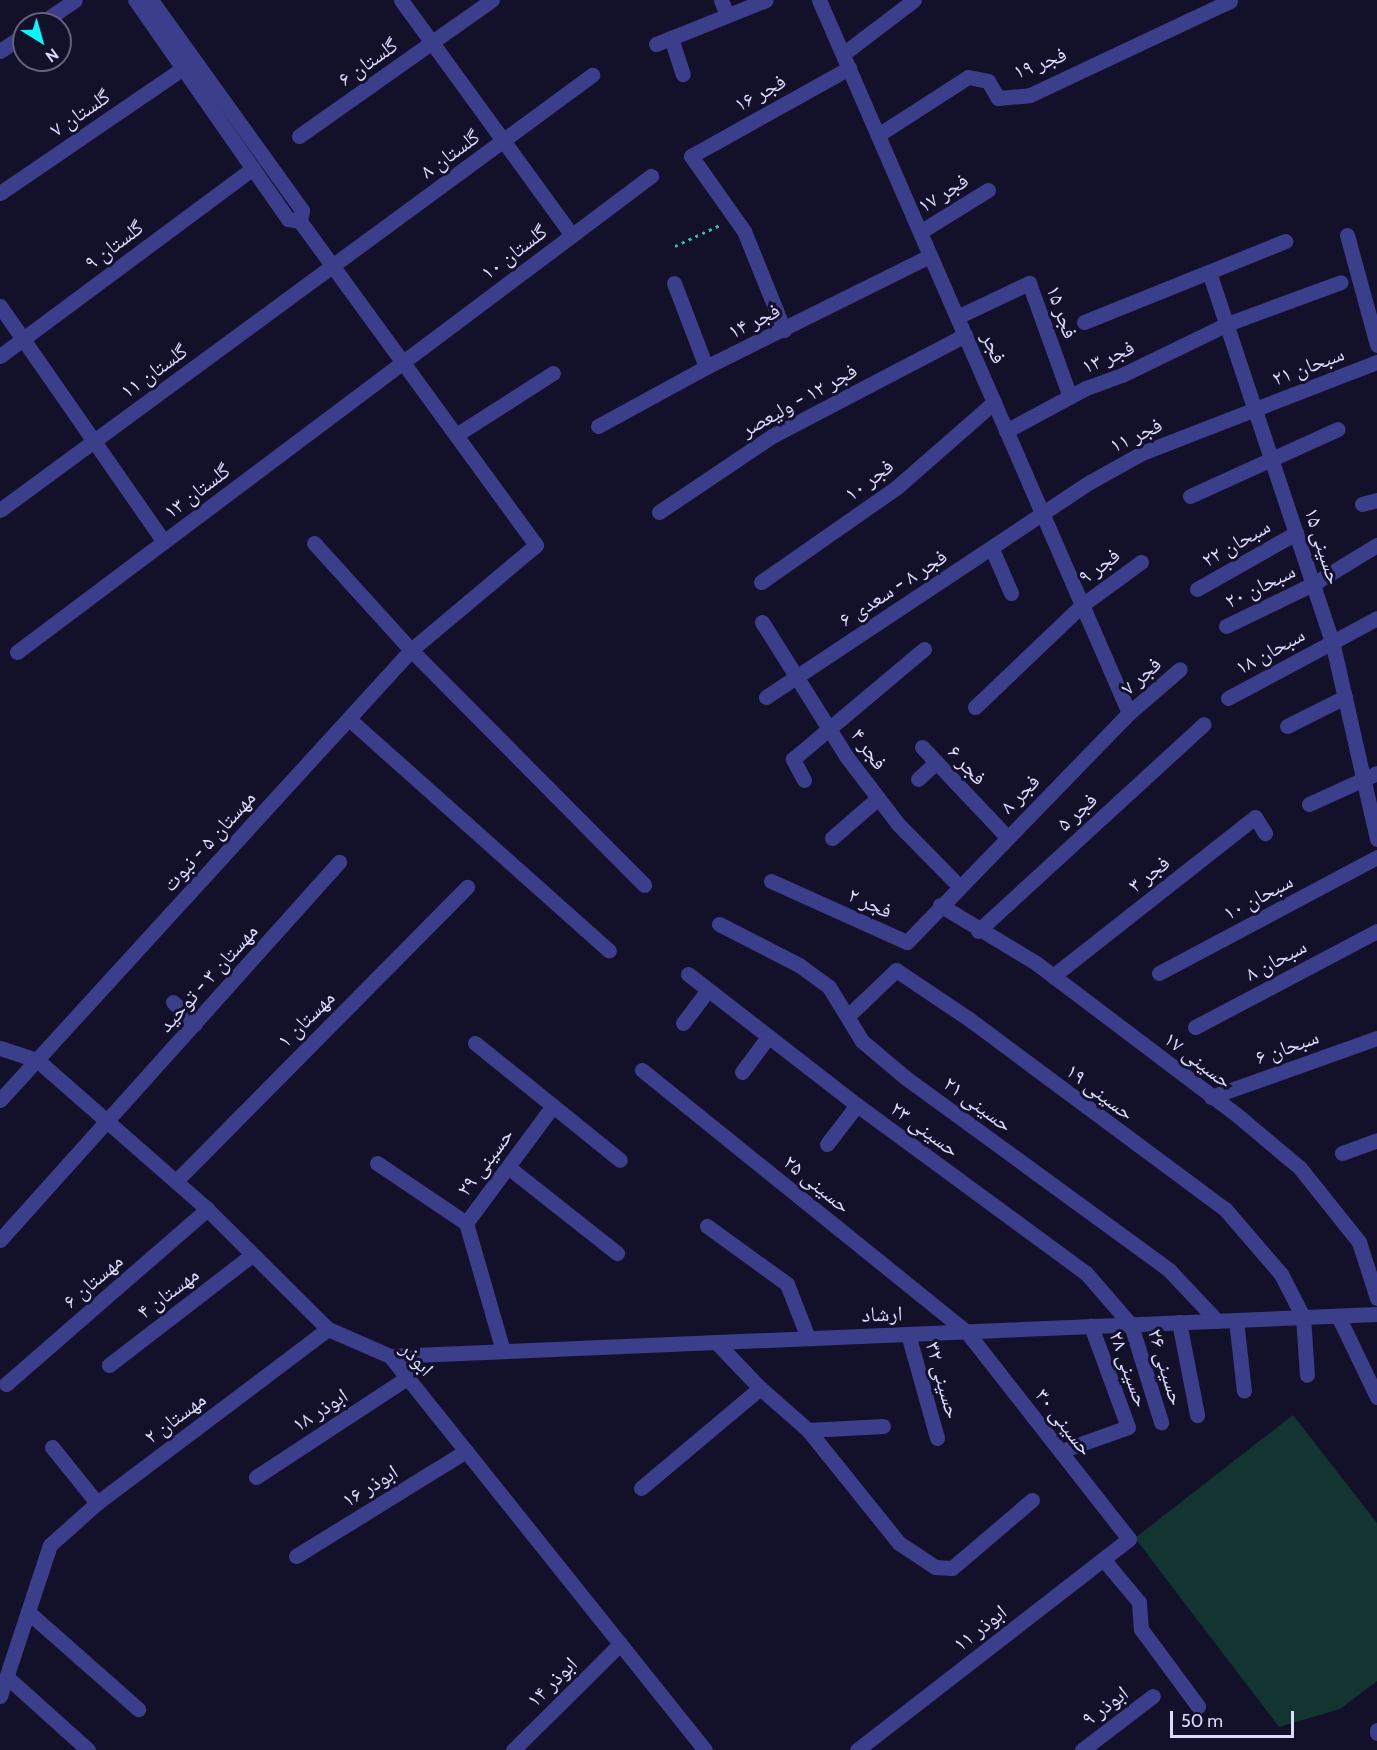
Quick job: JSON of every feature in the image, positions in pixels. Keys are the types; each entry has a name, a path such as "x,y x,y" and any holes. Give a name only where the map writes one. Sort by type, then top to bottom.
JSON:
{"street":[{"path":"58,12 75,0"},
{"path":"401,0 572,235"},
{"name":"گلستان ۶","path":"299,136 492,0"},
{"path":"721,0 727,15"},
{"path":"656,44 766,0"},
{"name":"فجر","path":"819,0 1129,713"},
{"name":"فجر ۱۶","path":"736,218 691,156 846,61 914,0"},
{"path":"141,1 183,68 288,219 300,221 456,435 553,373"},
{"path":"141,1 291,193 302,210 300,221"},
{"name":"فجر ۱۹","path":"878,135 968,77 988,81 998,98 1030,95 1230,1"},
{"path":"671,38 683,74"},
{"name":"گلستان ۷","path":"0,193 183,68"},
{"name":"گلستان ۸","path":"332,266 592,75"},
{"name":"گلستان ۹","path":"0,356 253,168"},
{"name":"گلستان ۱۰","path":"403,363 651,176"},
{"name":"فجر ۱۷","path":"920,232 988,190"},
{"path":"736,218 784,330"},
{"path":"1347,235 1375,326 1377,345"},
{"path":"1084,322 1285,241"},
{"name":"فجر ۱۴","path":"598,426 706,367 930,256"},
{"name":"گلستان ۱۱","path":"0,510 332,266"},
{"name":"حسینی ۱۵","path":"1209,272 1332,641 1345,697 1370,777 1376,832"},
{"path":"1227,324 1341,282"},
{"name":"فجر ۱۵","path":"957,317 1029,283 1070,397"},
{"path":"674,284 706,367"},
{"path":"0,306 164,542"},
{"name":"فجر ۱۳","path":"1006,431 1070,397 1227,324"},
{"name":"فجر ۱۲ - ولیعصر","path":"659,512 772,436 965,334"},
{"name":"سبحان ۲۱","path":"1255,408 1377,362"},
{"name":"گلستان ۱۳","path":"17,652 403,363"},
{"name":"فجر ۱۰","path":"761,582 897,487 994,402"},
{"name":"فجر ۱۱","path":"1044,516 1090,482 1142,453 1255,408"},
{"path":"1190,496 1338,429"},
{"name":"مهستان ۵ - نبوت","path":"0,1100 411,650 536,545 456,435"},
{"path":"1362,504 1377,500"},
{"name":"فجر ۸ - سعدی ۶","path":"766,697 794,676 1044,516"},
{"name":"سبحان ۲۲","path":"1197,589 1296,532"},
{"path":"314,543 411,650 644,885"},
{"name":"سبحان ۲۰","path":"1226,626 1313,584 1377,544"},
{"path":"992,549 1011,593"},
{"name":"فجر ۹","path":"975,706 1082,604 1141,562"},
{"name":"سبحان ۱۸","path":"1228,699 1377,618"},
{"name":"فجر ۴","path":"762,622 828,728 878,798 898,824 959,886"},
{"path":"804,780 793,759 924,649"},
{"name":"فجر ۷","path":"1129,713 1180,669"},
{"path":"1287,726 1345,697"},
{"name":"فجر ۸","path":"940,905 1129,713"},
{"path":"349,719 609,951"},
{"name":"فجر ۵","path":"978,930 1204,724"},
{"name":"فجر ۶","path":"922,747 1007,837"},
{"path":"918,779 936,762"},
{"path":"1309,804 1370,777"},
{"path":"832,838 878,798"},
{"name":"فجر ۳","path":"1053,976 1255,817 1265,833"},
{"name":"سبحان ۱۰","path":"1159,973 1377,857"},
{"name":"مهستان ۳ - توحید","path":"0,1240 339,862"},
{"name":"فجر ۲","path":"771,882 907,942 940,905"},
{"name":"مهستان ۱","path":"176,1181 467,887"},
{"name":"حسینی ۱۷","path":"940,905 1053,976 1211,1096 1300,1168 1359,1242 1377,1298"},
{"name":"حسینی ۲۱","path":"718,924 799,965 829,987 862,1041 906,1078 1169,1270 1216,1321"},
{"name":"سبحان ۸","path":"1195,1027 1377,931"},
{"name":"حسینی ۱۹","path":"848,1016 896,970 969,1019 1225,1209 1281,1275 1303,1317"},
{"name":"حسینی ۲۳","path":"688,974 857,1105 1086,1273 1131,1324"},
{"path":"683,1023 708,990"},
{"path":"173,1002 195,1024"},
{"path":"742,1072 768,1037"},
{"name":"سبحان ۶","path":"1211,1096 1377,1038"},
{"path":"475,1043 620,1160"},
{"path":"0,1048 38,1060"},
{"name":"ابوذر","path":"38,1060 207,1209 328,1329 390,1356 705,1750"},
{"name":"حسینی ۲۵","path":"642,1070 966,1331"},
{"path":"827,1144 857,1105"},
{"name":"حسینی ۲۹","path":"503,1351 466,1223 553,1107"},
{"path":"1342,1153 1377,1140"},
{"path":"377,1163 466,1223"},
{"path":"508,1167 617,1253"},
{"name":"مهستان ۶","path":"6,1384 207,1209"},
{"path":"707,1226 787,1284 808,1338"},
{"name":"مهستان ۴","path":"109,1365 252,1255"},
{"name":"ارشاد","path":"390,1356 1377,1314"},
{"path":"1338,1316 1377,1397"},
{"path":"1303,1317 1307,1375"},
{"path":"1236,1320 1244,1391"},
{"path":"1179,1322 1197,1415"},
{"name":"حسینی ۲۶","path":"1131,1324 1161,1422"},
{"name":"حسینی ۲۸","path":"1061,1451 1128,1427 1091,1326"},
{"name":"مهستان ۲","path":"28,1612 51,1545 97,1503 328,1329"},
{"name":"حسینی ۳۰","path":"966,1331 1129,1539"},
{"name":"حسینی ۳۲","path":"908,1334 937,1438"},
{"path":"716,1342 760,1388 808,1430 899,1543 935,1567 952,1568 1032,1500"},
{"name":"ابوذر ۱۸","path":"256,1478 407,1378"},
{"path":"641,1488 760,1388"},
{"path":"808,1430 883,1426"},
{"path":"52,1447 97,1503"},
{"name":"ابوذر ۱۶","path":"296,1556 466,1451"},
{"name":"ابوذر ۱۱","path":"857,1750 1129,1539"},
{"path":"1103,1559 1139,1602 1141,1629 1198,1706"},
{"path":"0,1696 28,1612 138,1709"},
{"name":"ابوذر ۱۴","path":"513,1750 620,1644"},
{"path":"7,1677 88,1750"},
{"name":"ابوذر ۹","path":"1082,1750 1153,1696"}],"path":[{"path":"675,246 736,218"}],"green space":[{"path":"1293,1415 1377,1523 1377,1681 1340,1709 1279,1727 1135,1538"}]}
